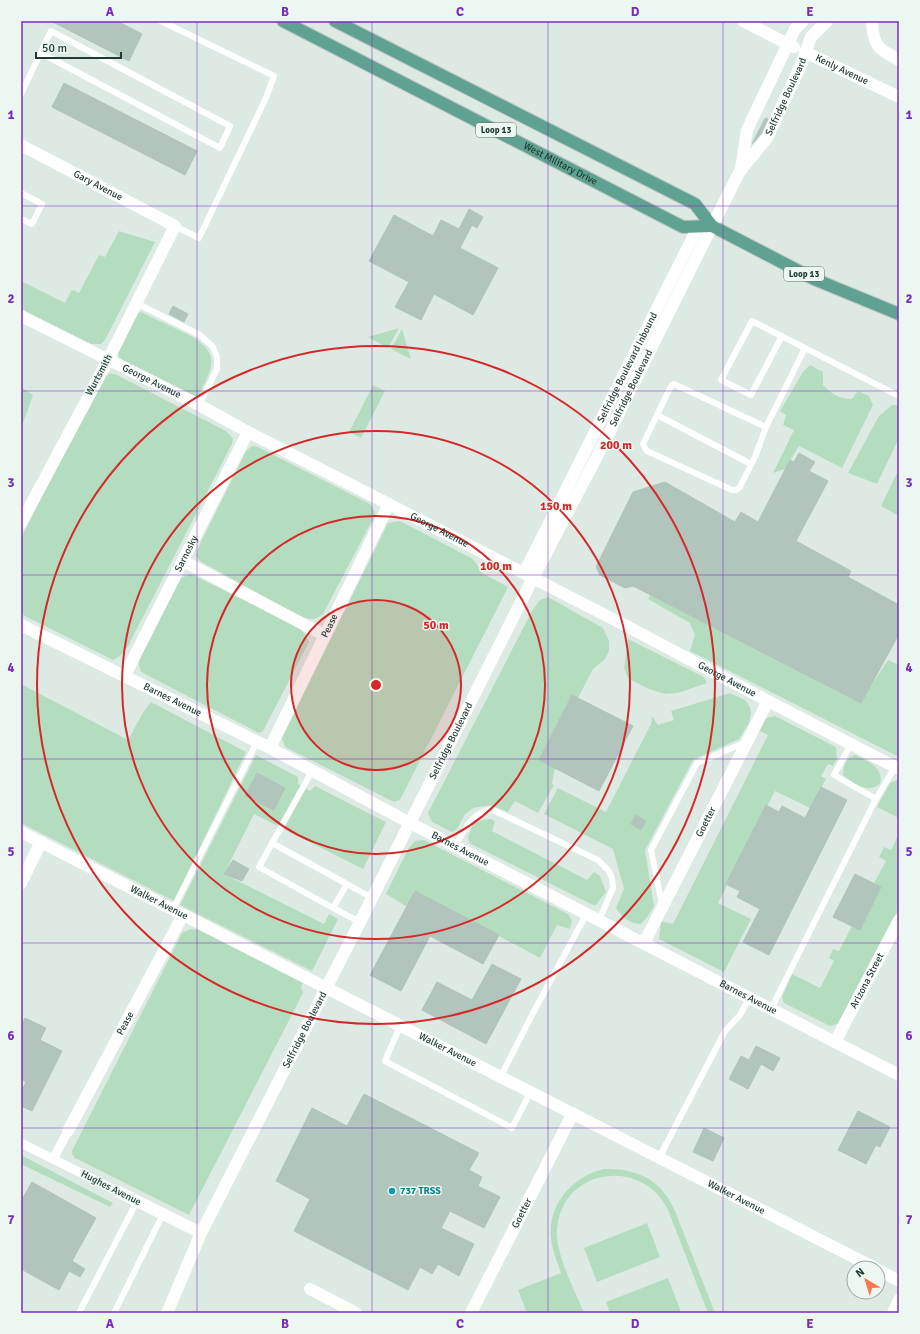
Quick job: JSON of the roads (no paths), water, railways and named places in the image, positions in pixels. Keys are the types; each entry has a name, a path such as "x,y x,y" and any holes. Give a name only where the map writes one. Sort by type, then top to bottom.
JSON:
{"main road":[{"name":"West Military Drive","path":"283,21 683,227 712,226"},
{"name":"Loop 13","path":"335,21 694,204 712,226 814,279 899,314"}],"street":[{"name":"Kenly Avenue","path":"743,21 788,45 899,97"},
{"name":"Selfridge Boulevard","path":"740,171 747,130 796,29 803,21"},
{"name":"Selfridge Boulevard","path":"167,1313 201,1233 410,823 529,576 602,447 740,171 767,138 801,65 810,37 827,21"},
{"path":"872,21 875,45 881,51 899,60"},
{"name":"Gary Avenue","path":"21,145 175,226"},
{"name":"Wurtsmith","path":"21,523 108,360 175,226"},
{"name":"Selfridge Boulevard Inbound","path":"529,576 698,227"},
{"name":"George Avenue","path":"21,316 199,405 248,432 529,576 897,768"},
{"name":"Sarnosky","path":"125,675 248,432"},
{"name":"Pease","path":"270,748 389,504"},
{"path":"183,561 324,635"},
{"name":"Barnes Avenue","path":"21,625 125,675 270,748 410,823 899,1075"},
{"name":"Goetter","path":"644,943 768,701"},
{"name":"Walker Avenue","path":"21,832 401,1024 859,1260"},
{"path":"21,883 41,842"},
{"name":"Pease","path":"68,1131 178,912"},
{"name":"Arizona Street","path":"835,1042 899,920"},
{"name":"Goetter","path":"471,1313 573,1113"},
{"path":"53,1159 68,1131"},
{"name":"Hughes Avenue","path":"21,1143 201,1233"},
{"path":"886,1274 899,1281"},
{"path":"310,1289 356,1313"},
{"path":"893,1313 899,1300"}],"lane":[{"path":"162,21 274,76 266,98 199,238 175,226"},
{"path":"21,94 51,31 230,126 220,148 41,53"},
{"path":"21,193 42,204 32,224 21,219"},
{"path":"136,303 200,335 213,347 217,357 217,369 199,405"},
{"path":"782,336 751,395 721,380 752,321 782,336 899,396"},
{"path":"766,427 676,384 671,386 643,444 647,451 732,490 740,487 755,457 766,427 805,348"},
{"path":"657,415 751,464"},
{"path":"178,912 257,742"},
{"path":"663,905 651,850 696,763 746,742"},
{"path":"851,744 834,776 876,799"},
{"path":"771,1009 876,799 897,768"},
{"path":"312,771 259,867 360,922"},
{"path":"455,846 474,816 484,810 493,810 598,860 612,878 613,888 600,920"},
{"path":"272,843 372,898"},
{"path":"333,908 346,884"},
{"path":"501,1076 587,914"},
{"path":"659,1158 725,1031 740,1015 750,997"},
{"path":"401,1024 385,1061 512,1128 531,1091"},
{"path":"79,1313 137,1201"},
{"path":"114,1313 163,1214"}],"place":[{"name":"737 TRSS","path":"392,1191"}]}
